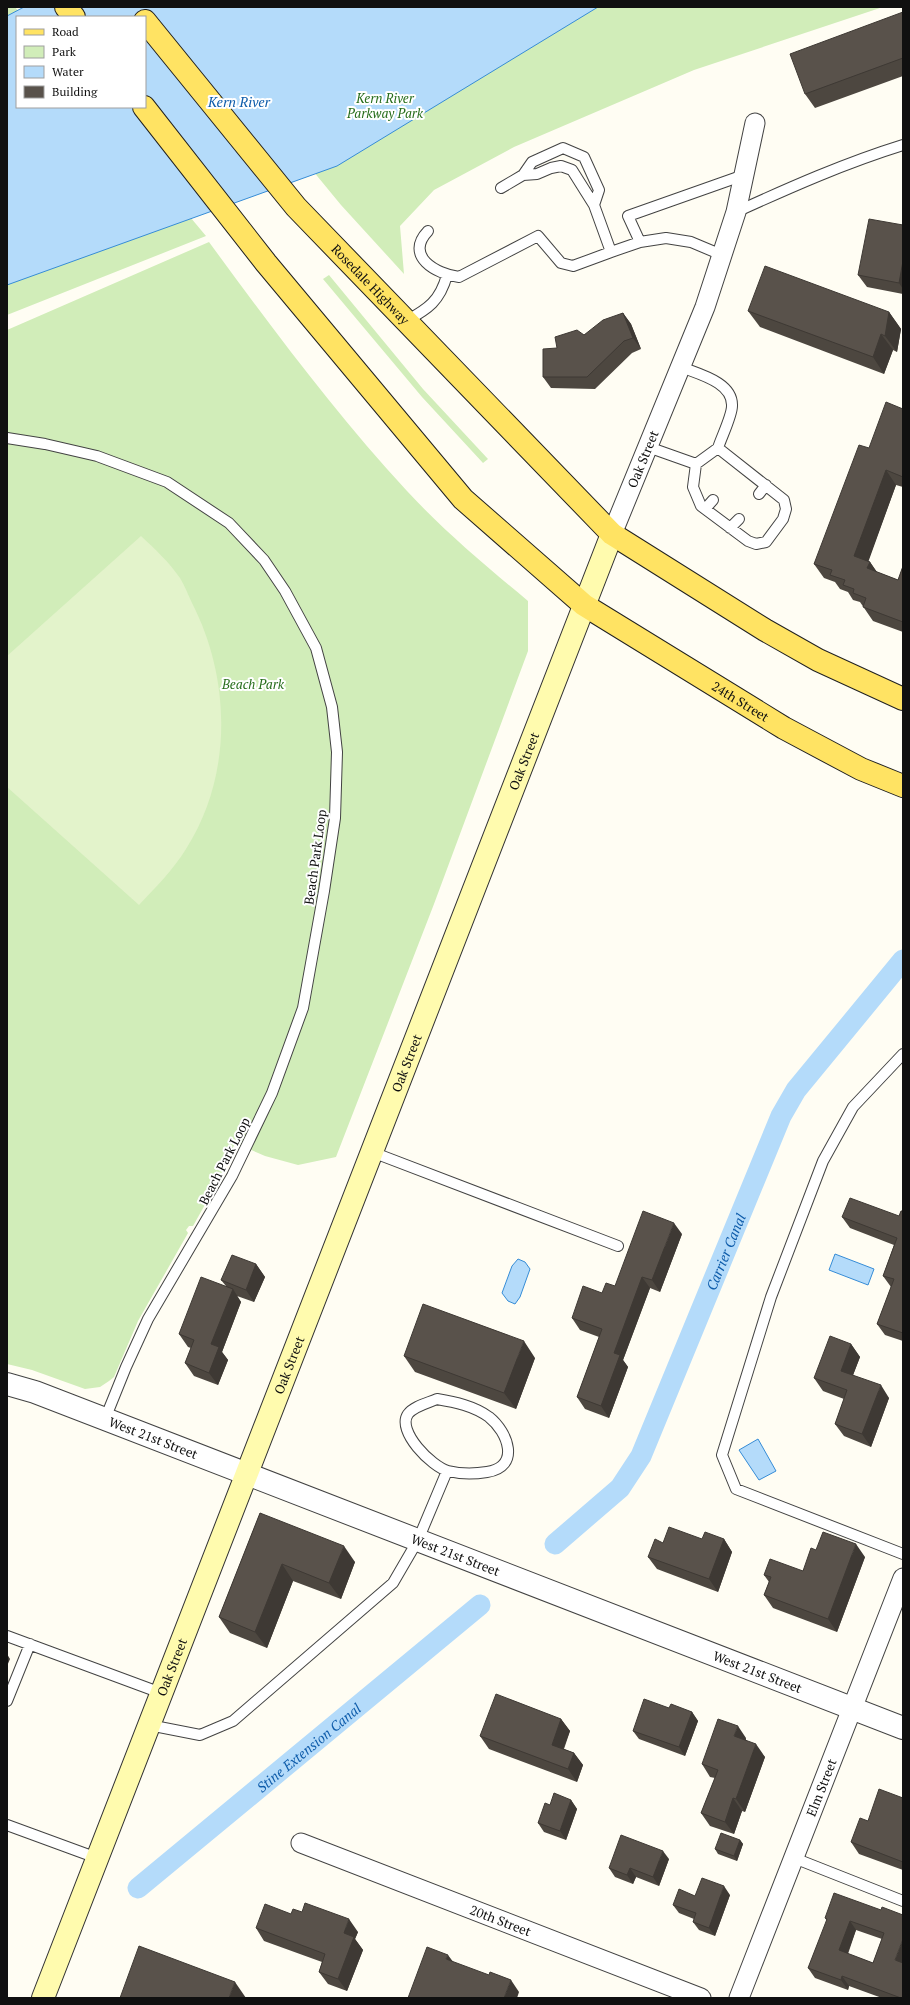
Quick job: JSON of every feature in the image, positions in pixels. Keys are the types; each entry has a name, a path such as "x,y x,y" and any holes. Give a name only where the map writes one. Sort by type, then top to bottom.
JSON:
{"main road":[{"path":"66,7 73,16"},
{"path":"134,7 141,16"},
{"name":"Rosedale Highway","path":"146,22 296,207 612,534"},
{"path":"145,108 266,263 463,499 584,605"},
{"path":"612,534 765,630 818,660 903,699"},
{"name":"Oak Street","path":"43,1998 612,534"},
{"name":"24th Street","path":"584,605 784,728 861,769 903,786"}],"street":[{"name":"Oak Street","path":"612,534 705,307 736,212 755,123"},
{"name":"West 21st Street","path":"7,1384 36,1392 247,1473 903,1728"},
{"name":"Elm Street","path":"739,1998 903,1578"},
{"name":"20th Street","path":"301,1843 701,1998"}],"lane":[{"path":"736,212 819,175 863,158 903,145"},
{"path":"502,188 523,175 532,162 563,148 574,151 584,157 593,173 599,190 594,205"},
{"path":"523,175 537,174 551,168 561,166 572,170 594,205 611,252"},
{"path":"640,242 628,216 744,175"},
{"path":"428,231 422,238 420,248 423,258 429,267 447,275 458,277 538,236 561,263 574,266 640,242 666,238 691,242 722,255"},
{"path":"406,321 427,310 444,286 447,275"},
{"path":"681,367 718,382 729,394 732,406 718,448 696,464 693,487 701,506 748,541 756,544 766,542 783,519 786,509 784,500 766,485 737,470 718,448"},
{"name":"Beach Park Loop","path":"7,438 45,444 97,456 167,482 229,523 264,560 285,591 316,648 332,707 337,752 335,818 304,1008 266,1107 232,1176 148,1319 126,1367 105,1419"},
{"path":"648,447 696,464"},
{"path":"759,494 766,485"},
{"path":"705,509 713,500"},
{"path":"730,528 739,519"},
{"path":"903,1054 854,1107 823,1161 771,1297 722,1455 736,1489 903,1554"},
{"path":"372,1152 618,1246"},
{"path":"437,1399 451,1401 471,1407 489,1417 502,1430 507,1442 508,1453 504,1465 494,1471 476,1474 447,1471 427,1457 413,1443 405,1428 404,1422 411,1411 437,1399"},
{"path":"149,1724 200,1735 233,1722 393,1583 418,1540 447,1471"},
{"path":"7,1636 161,1693"},
{"path":"7,1701 30,1644"},
{"path":"7,1825 97,1858"},
{"path":"794,1858 903,1901"}],"green space":[{"path":"7,7 15,7 22,16 16,16 16,108 99,108 206,236 7,315"},
{"name":"Kern River Parkway Park","path":"178,7 883,7 694,70 514,147 434,190 400,226 404,274 341,205"},
{"name":"Beach Park","path":"209,242 329,401 380,461 436,520 481,562 528,601 528,651 434,904 336,1157 298,1165 265,1156 235,1143 216,1185 193,1226 189,1226 186,1230 188,1233 138,1321 114,1377 100,1387 85,1389 32,1370 7,1364 7,330"},
{"path":"329,275 423,389 488,459 483,463 422,397 323,279"},
{"path":"141,536 167,561 180,578 205,632 214,663 220,695 221,727 219,759 212,790 201,820 186,849 176,864 139,905 7,787 7,656"}],"water":[{"name":"Kern River","path":"24,7 598,7 337,166 7,285 7,16"},
{"path":"835,1254 874,1269 868,1285 829,1270"},
{"path":"518,1259 525,1262 530,1269 520,1297 515,1304 508,1301 502,1293 512,1266"},
{"path":"758,1439 776,1471 759,1480 739,1450"}],"building":[{"path":"903,12 903,58 805,94 790,54"},
{"path":"869,219 903,225 903,261 899,283 858,275"},
{"path":"765,266 889,312 885,336 881,334 873,357 748,311"},
{"path":"623,313 633,338 624,341 587,377 543,377 543,349 557,348 555,337 577,330 584,335 603,320"},
{"path":"886,402 903,409 903,477 886,470 854,556 870,562 867,568 898,580 903,566 903,622 863,607 866,598 853,593 854,589 843,585 845,580 830,575 832,570 814,564 859,445 869,448"},
{"path":"850,1198 899,1216 901,1211 903,1211 903,1333 877,1324 894,1279 883,1276 897,1238 842,1217"},
{"path":"643,1211 674,1223 652,1280 642,1277 614,1353 620,1355 601,1406 577,1397 602,1329 572,1318 583,1286 602,1293 606,1283 615,1286"},
{"path":"232,1255 256,1264 246,1290 221,1280"},
{"path":"201,1277 233,1289 211,1344 219,1347 209,1373 185,1363 194,1340 179,1334"},
{"path":"423,1304 524,1341 504,1393 404,1356"},
{"path":"830,1336 851,1344 841,1371 881,1385 862,1434 835,1424 847,1390 814,1378"},
{"path":"260,1513 344,1546 329,1583 282,1564 255,1632 219,1617"},
{"path":"669,1527 702,1539 705,1532 724,1539 709,1579 648,1557 655,1539 663,1543"},
{"path":"823,1532 856,1544 828,1619 764,1595 771,1577 764,1575 770,1559 803,1571 811,1548 816,1550"},
{"path":"496,1694 561,1719 552,1745 574,1753 568,1769 480,1736"},
{"path":"644,1699 669,1708 671,1704 692,1712 679,1747 633,1731"},
{"path":"718,1719 738,1726 734,1736 756,1744 736,1799 733,1798 725,1822 701,1813 718,1770 702,1764"},
{"path":"879,1789 903,1798 903,1862 851,1842 860,1818 868,1821"},
{"path":"554,1793 571,1800 560,1831 538,1823 545,1803 550,1805"},
{"path":"721,1833 740,1840 734,1856 715,1849"},
{"path":"621,1835 663,1851 653,1877 630,1868 627,1875 609,1868"},
{"path":"702,1878 724,1886 709,1928 693,1922 696,1913 673,1905 679,1889 695,1896"},
{"path":"834,1893 881,1910 882,1907 903,1915 903,1939 895,1960 903,1963 903,1998 842,1976 841,1980 808,1968 827,1919 825,1918","holes":["850,1921 884,1933 873,1963 839,1950"]},
{"path":"305,1903 349,1919 344,1933 354,1937 338,1979 319,1972 325,1954 256,1928 265,1904 291,1914 293,1909 302,1912"},
{"path":"139,1946 235,1982 229,1998 120,1998"},
{"path":"427,1947 448,1955 446,1959 489,1975 490,1972 511,1980 504,1998 408,1998"}],"waterway":[{"name":"Carrier Canal","path":"555,1544 620,1488 641,1456 781,1116 796,1090 903,960"},
{"name":"Stine Extension Canal","path":"138,1888 480,1605"}]}
